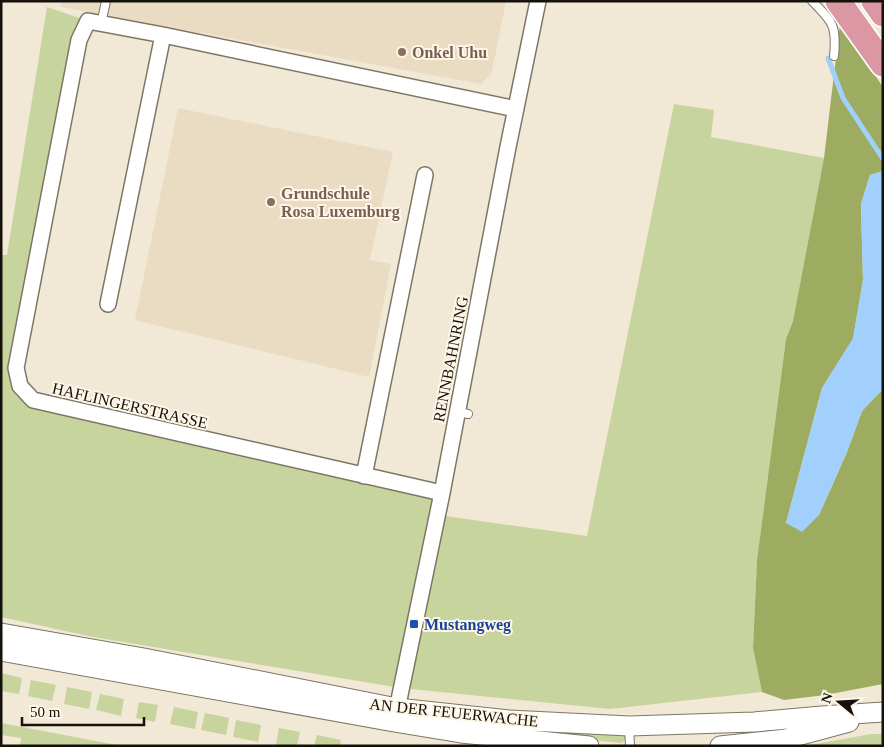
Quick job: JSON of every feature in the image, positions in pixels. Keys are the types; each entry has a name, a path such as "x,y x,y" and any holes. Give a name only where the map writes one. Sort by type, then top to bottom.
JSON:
{"highway":[{"path":"838,1 883,64"},
{"path":"874,1 883,14"}],"street":[{"name":"RENNBAHNRING","path":"396,715 442,494 463,413 469,369 510,156 516,109 538,1"},
{"name":"HAFLINGERSTRASSE","path":"102,24 88,22 80,40 16,368 20,386 33,400 442,494"},
{"path":"102,24 516,109"},
{"path":"108,304 163,35"},
{"path":"364,476 425,175"},
{"name":"AN DER FEUERWACHE","path":"1,633 144,658 396,715 461,733 589,746"},
{"name":"AN DER FEUERWACHE","path":"1,651 396,715 629,726 754,722 883,713"},
{"name":"AN DER FEUERWACHE","path":"720,746 786,739 883,713"}],"lane":[{"path":"102,24 106,1"},
{"path":"812,1 832,23 836,36 834,56"},
{"path":"629,726 630,746"}],"shaded area":[{"name":"Onkel Uhu","path":"62,1 506,1 492,72 481,84 61,7"},
{"name":"Grundschule Rosa Luxemburg","path":"178,108 393,152 370,260 391,264 369,377 135,320"}],"green space":[{"path":"47,7 88,21 16,368 33,400 442,493 438,515 587,536 674,104 714,110 711,137 824,158 793,321 786,339 757,560 753,648 762,692 610,709 401,688 93,637 1,617 1,255 7,255"},
{"path":"840,24 883,87 883,171 870,175 861,204 863,280 853,339 822,388 786,523 819,515 847,452 862,411 883,389 883,684 825,695 784,700 762,692 753,648 757,560 786,339 793,321 824,158"},
{"path":"1,673 22,678 19,694 1,691"},
{"path":"31,680 56,685 52,701 28,696"},
{"path":"67,687 92,692 89,709 64,704"},
{"path":"100,694 124,699 121,716 96,710"},
{"path":"139,702 158,705 155,722 136,718"},
{"path":"174,707 198,712 195,729 170,724"},
{"path":"205,713 229,718 226,735 201,730"},
{"path":"236,720 261,725 258,742 233,737"},
{"path":"1,723 122,746 20,746 21,738 1,735"},
{"path":"442,725 625,735 626,739 622,743"},
{"path":"279,728 300,732 297,746 276,744"},
{"path":"871,734 883,734 883,746 805,746"},
{"path":"317,735 341,740 340,746 314,746"}],"water":[{"path":"883,171 883,389 862,411 847,452 819,515 802,532 786,523 822,388 853,338 863,280 861,204 870,175"}],"waterway":[{"path":"828,58 843,98 883,159"}],"place":[{"name":"Onkel Uhu","path":"402,52"},
{"name":"Grundschule Rosa Luxemburg","path":"271,202"},
{"name":"Mustangweg","path":"414,624"}]}
